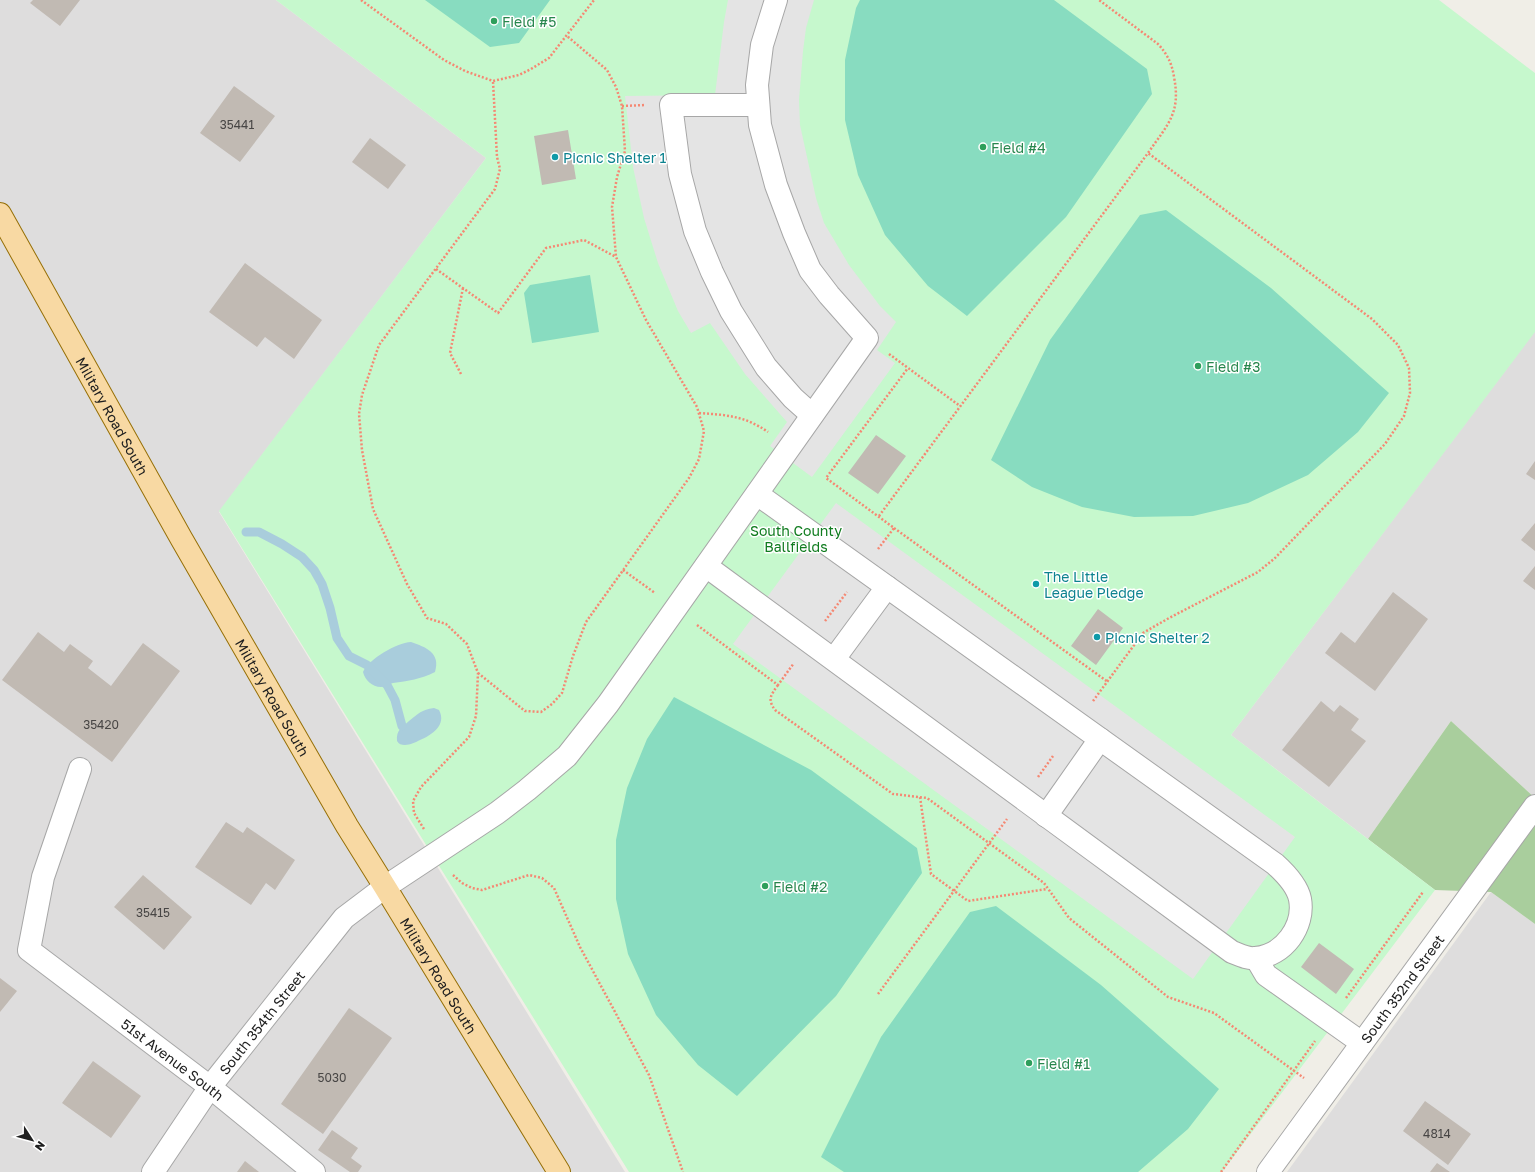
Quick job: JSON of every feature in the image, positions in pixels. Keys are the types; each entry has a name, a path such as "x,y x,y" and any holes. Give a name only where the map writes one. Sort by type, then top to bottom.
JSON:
{"main road":[{"name":"Military Road South","path":"0,214 185,545 347,826 559,1172"}],"street":[{"path":"776,0 762,45 757,85 760,125 776,185 810,270 829,295 868,338"},
{"path":"758,105 671,105 680,174 695,231 712,272 731,311 766,367 793,398 812,415"},
{"name":"South 354th Street","path":"153,1172 210,1087 344,918 385,887 497,813 567,756 608,704 868,338"},
{"path":"706,566 1232,952 1243,957 1256,958 1271,954 1282,947 1290,937 1298,924 1301,913 1299,897 1285,872 757,494"},
{"path":"834,659 887,587"},
{"path":"1046,816 1100,739"},
{"name":"51st Avenue South","path":"80,769 43,877 29,950 210,1087 314,1172"},
{"name":"South 352nd Street","path":"1268,1172 1535,806"},
{"path":"1256,958 1266,975 1362,1043"}],"path":[{"path":"361,0 444,60 465,71 493,81 519,75 549,58 594,0"},
{"path":"879,516 1148,153 1170,120 1175,108 1177,93 1172,66 1166,53 1158,44 1099,0"},
{"path":"478,673 525,711 541,712 552,704 562,692 573,656 586,622 689,478 699,459 704,431 697,407 646,320 616,256 612,206 616,177 625,151 622,106 616,87 607,70 567,36"},
{"path":"424,829 414,813 413,801 421,787 469,737 476,716 478,673 467,644 446,624 427,618 408,584 373,509 362,450 359,414 362,395 380,345 495,189 500,169 497,157 493,81"},
{"path":"1089,707 1143,633 1258,572 1275,558 1385,444 1404,416 1410,393 1409,368 1398,345 1372,319 1148,153"},
{"path":"436,269 498,313 546,248 584,240 616,256"},
{"path":"461,374 450,352 463,288"},
{"path":"868,338 960,406"},
{"path":"908,368 826,478 1108,682"},
{"path":"699,413 730,415 748,419 790,447"},
{"path":"876,552 894,528"},
{"path":"623,570 778,685"},
{"path":"824,623 849,589"},
{"path":"794,663 770,698 770,703 775,710 893,794 927,798 1044,884 1069,918 1168,996 1214,1013 1326,1093"},
{"path":"1038,777 1056,751"},
{"path":"920,797 931,874 968,901 1048,889"},
{"path":"878,994 1010,814"},
{"path":"453,875 462,883 472,888 482,890 529,875 542,878 554,888 580,948 649,1075 683,1172"}],"shaded area":[{"path":"0,0 276,0 486,158 219,512 625,1172 0,1172"},
{"path":"728,0 814,0 806,28 799,100 800,125 816,198 824,223 849,265 880,306 896,322 877,350 895,363 812,477 770,446 787,422 745,374 710,323 691,333 678,311 658,263 644,218 633,167 625,96 715,95"},
{"path":"1535,331 1535,798 1451,721 1368,839 1231,735"},
{"path":"836,503 1295,837 1193,979 733,644"},
{"path":"1491,892 1535,924 1535,1172 1287,1172"}],"green space":[{"name":"South County Ballfields","path":"276,0 1439,0 1535,73 1535,332 1231,735 1435,890 1222,1172 629,1172 219,511 486,158"},
{"name":"Field #5","path":"425,0 550,0 519,43 490,47"},
{"name":"Field #4","path":"860,0 1054,0 1147,69 1152,94 1066,217 967,316 928,286 885,235 858,175 845,120 845,60 856,8"},
{"name":"Field #3","path":"1166,210 1271,288 1389,393 1358,432 1308,475 1248,503 1193,516 1134,517 1082,507 1032,487 991,460 1050,340 1140,215"},
{"path":"590,275 599,332 532,343 524,293 530,285"},
{"name":"Field #2","path":"674,697 811,770 917,848 922,873 836,996 737,1096 698,1065 656,1015 628,954 616,899 616,840 627,788 647,739"},
{"path":"1451,721 1535,798 1535,924 1491,892 1435,890 1368,839"},
{"name":"Field #1","path":"996,906 1101,985 1219,1089 1188,1129 1138,1172 844,1172 821,1157 881,1037 970,912"}],"water":[{"path":"411,642 422,646 434,655 436,660 435,672 420,678 393,683 382,687 375,686 365,678 363,672 366,667 377,657 398,645"},
{"path":"434,708 439,710 441,715 440,725 437,729 425,738 413,743 401,745 397,741 397,734 402,727 420,712"}],"building":[{"path":"33,0 80,0 60,26 30,3"},
{"path":"234,86 275,116 240,162 200,133"},
{"name":"Picnic Shelter 1","path":"568,130 576,179 542,185 534,136"},
{"path":"370,138 406,165 388,189 352,162"},
{"path":"245,263 322,320 294,359 265,337 257,347 209,312"},
{"path":"876,435 906,456 878,494 848,473"},
{"path":"1535,461 1535,480 1526,474"},
{"path":"1535,523 1535,551 1521,540"},
{"path":"1535,566 1535,590 1523,581"},
{"path":"1393,592 1428,619 1375,691 1325,653 1341,632 1355,643"},
{"name":"Picnic Shelter 2","path":"1098,609 1123,628 1096,665 1071,646"},
{"path":"38,632 64,652 70,644 93,661 88,668 111,686 143,643 180,671 112,762 2,680"},
{"path":"1321,701 1334,712 1340,705 1359,719 1351,730 1366,741 1329,787 1282,750"},
{"path":"226,822 243,833 247,827 295,860 275,890 266,883 251,905 195,867"},
{"path":"143,875 192,917 164,950 114,907"},
{"path":"1319,943 1354,969 1336,994 1301,967"},
{"path":"0,978 17,991 0,1012"},
{"path":"349,1008 392,1038 323,1134 281,1104"},
{"path":"93,1061 141,1096 111,1138 62,1103"},
{"path":"1425,1101 1471,1134 1448,1165 1403,1131"},
{"path":"332,1130 358,1148 351,1158 362,1166 358,1172 350,1172 318,1150"},
{"path":"245,1161 259,1172 237,1172"},
{"path":"1437,1163 1450,1172 1430,1172"}],"waterway":[{"path":"246,532 259,532 282,544 302,557 314,570 322,584 330,608 337,638 349,656 367,665 387,685 395,700 402,726"}],"place":[{"name":"Field #5","path":"494,21"},
{"name":"Field #4","path":"983,147"},
{"name":"Picnic Shelter 1","path":"555,157"},
{"name":"Field #3","path":"1198,366"},
{"name":"The Little League Pledge","path":"1036,584"},
{"name":"Picnic Shelter 2","path":"1097,637"},
{"name":"Field #2","path":"765,886"},
{"name":"Field #1","path":"1029,1063"}]}
